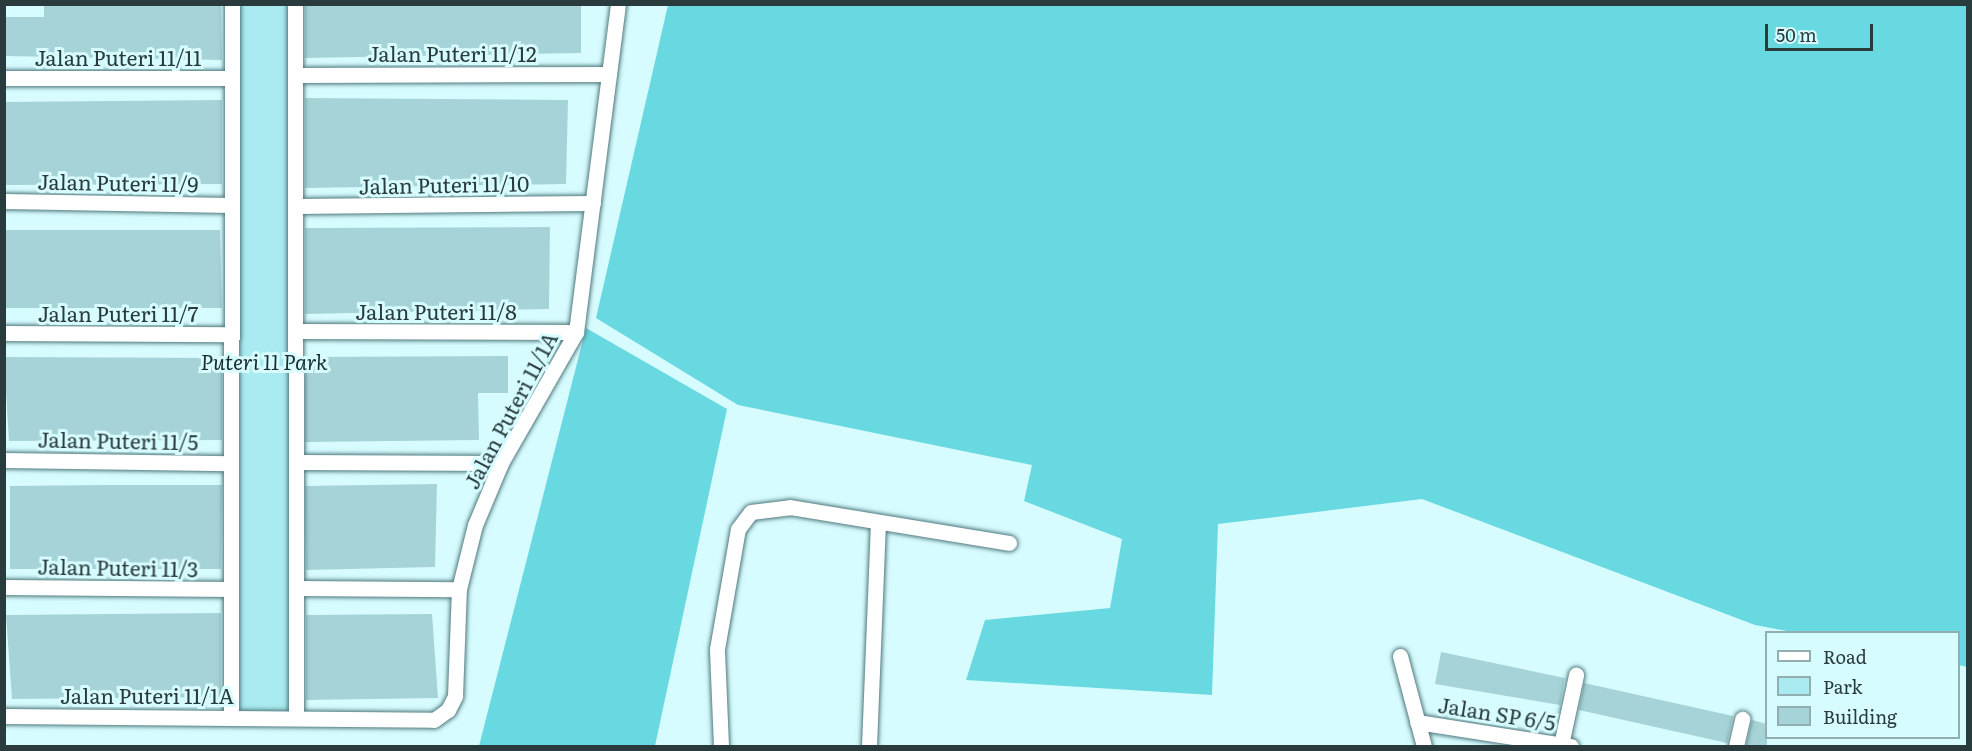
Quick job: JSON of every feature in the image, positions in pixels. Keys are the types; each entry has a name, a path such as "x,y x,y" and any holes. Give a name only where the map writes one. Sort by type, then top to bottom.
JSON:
{"street":[{"path":"231,717 232,4"},
{"path":"295,4 296,717"},
{"name":"Jalan Puteri 11/1A","path":"4,716 434,720 448,710 455,696 459,590 475,525 501,463 576,332 618,4"},
{"name":"Jalan Puteri 11/12","path":"295,75 609,74"},
{"name":"Jalan Puteri 11/11","path":"4,78 231,78"},
{"name":"Jalan Puteri 11/9","path":"4,201 231,205"},
{"name":"Jalan Puteri 11/10","path":"295,206 593,203"},
{"name":"Jalan Puteri 11/8","path":"296,331 576,332"},
{"name":"Jalan Puteri 11/7","path":"4,333 231,334"},
{"name":"Jalan Puteri 11/5","path":"4,460 231,463"},
{"path":"296,462 501,463"},
{"path":"721,747 717,649 738,529 751,512 767,507 1009,543"},
{"path":"869,747 878,524"},
{"name":"Jalan Puteri 11/3","path":"4,587 231,589"},
{"path":"296,588 459,590"},
{"path":"1400,656 1424,747"},
{"path":"1561,745 1576,675"},
{"path":"1736,747 1742,719"},
{"name":"Jalan SP 6/5","path":"1418,722 1561,745"}],"green space":[{"name":"Puteri 11 Park","path":"232,5 295,5 296,717 231,717"}],"shaded area":[{"path":"668,5 1967,5 1967,667 1960,665 1960,631 1787,631 1755,625 1422,499 1218,524 1212,695 966,680 985,620 1110,608 1122,539 1024,501 1032,465 738,405 596,318"},
{"path":"586,328 727,409 655,746 479,746"}],"building":[{"path":"44,4 221,4 222,60 4,56 4,17 44,17"},
{"path":"305,4 581,4 581,53 305,58"},
{"path":"305,98 568,100 566,184 305,188"},
{"path":"222,100 222,184 4,185 4,102"},
{"path":"550,227 549,309 305,314 305,228"},
{"path":"4,230 220,230 222,308 4,308"},
{"path":"508,356 508,393 478,393 479,440 305,442 305,357"},
{"path":"4,357 222,358 222,440 9,441"},
{"path":"437,484 435,567 306,570 305,486"},
{"path":"222,485 221,569 10,569 10,486"},
{"path":"221,613 221,697 12,699 6,615"},
{"path":"432,614 438,698 306,700 306,615"},
{"path":"1441,652 1565,678 1560,705 1435,684"},
{"path":"1584,683 1733,716 1727,743 1579,710"},
{"path":"1752,720 1765,723 1767,747 1746,747"}]}
